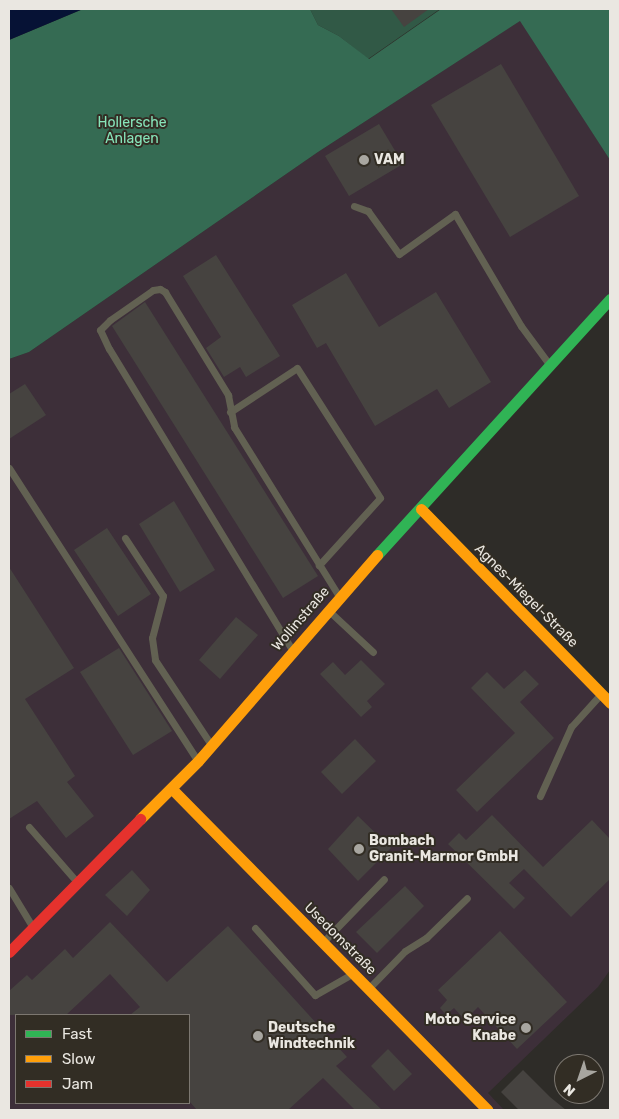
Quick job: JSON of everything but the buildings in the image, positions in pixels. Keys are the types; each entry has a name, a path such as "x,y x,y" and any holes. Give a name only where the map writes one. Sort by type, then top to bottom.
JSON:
{"street":[{"name":"Wollinstraße","path":"9,952 79,884 198,761 339,597 421,510 610,299"},
{"name":"Agnes-Miegel-Straße","path":"421,510 610,703"},
{"name":"Usedomstraße","path":"172,789 487,1110"}],"lane":[{"path":"354,206 368,211 399,254 455,214 521,326 551,366"},
{"path":"293,651 109,349 100,330 104,324 153,290 160,289 228,395 234,427 339,597"},
{"path":"230,412 297,368 380,498 319,565"},
{"path":"9,468 198,761"},
{"path":"125,538 163,596 152,638 154,660 212,745"},
{"path":"328,610 373,652"},
{"path":"540,796 571,727 601,693"},
{"path":"30,827 79,884"},
{"path":"322,943 384,879"},
{"path":"9,888 34,928"},
{"path":"368,989 405,951 426,938 467,898"},
{"path":"255,928 315,995 352,973"}],"shaded area":[{"path":"521,20 610,160 610,303 423,509 610,701 610,970 598,987 488,1093 504,1110 9,1110 9,359 29,352 318,152"}],"green space":[{"name":"Hollersche Anlagen","path":"83,9 310,9 318,25 339,36 369,59 441,9 610,9 610,160 520,21 318,152 29,352 9,359 9,40"},
{"path":"310,9 440,9 368,59 339,36 318,25"}],"water":[{"path":"9,9 83,9 9,40"}],"traffic: fast":[{"path":"377,555 610,299"}],"traffic: slow":[{"path":"421,509 610,703"},
{"path":"140,819 198,761 377,555"},
{"path":"172,789 487,1110"}],"traffic: jam":[{"path":"9,952 140,819"}],"place":[{"name":"VAM","path":"364,160"},
{"name":"Bombach Granit-Marmor GmbH","path":"359,849"},
{"name":"Moto Service Knabe","path":"526,1028"},
{"name":"Deutsche Windtechnik","path":"258,1036"}]}
